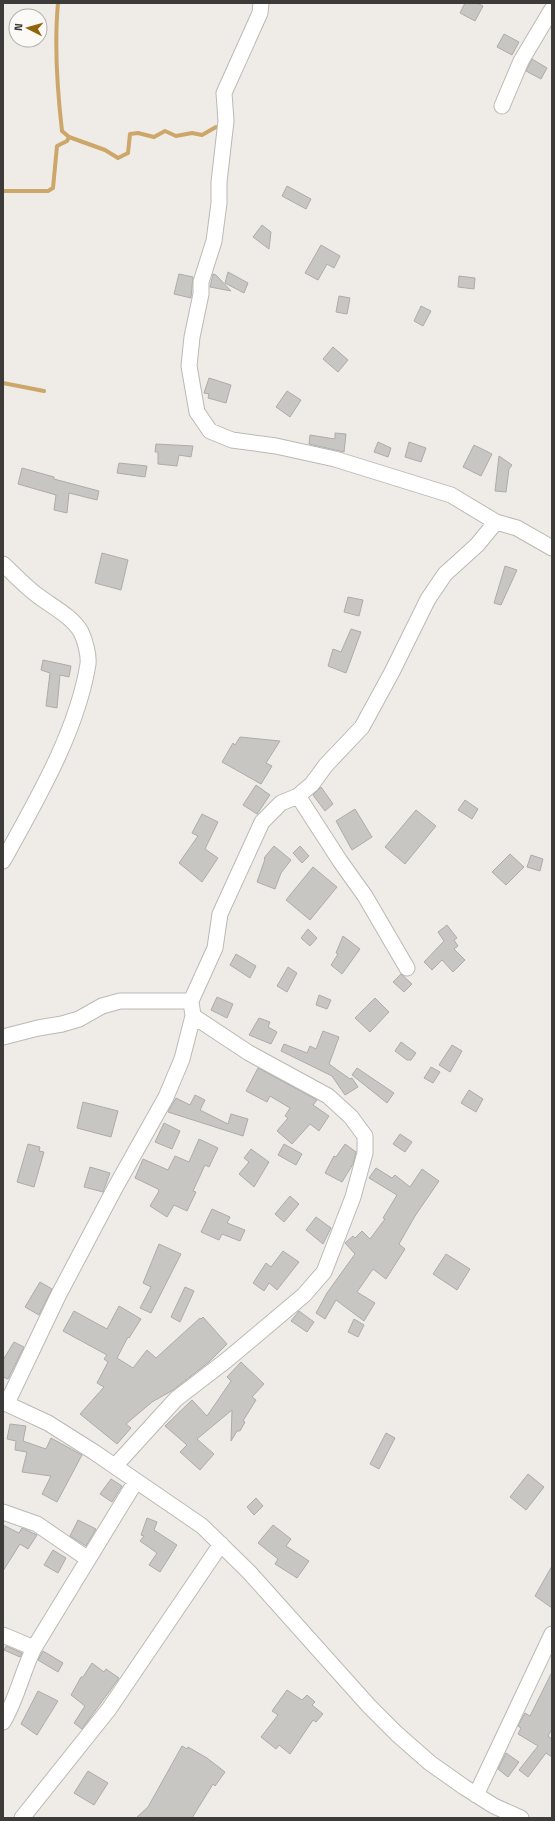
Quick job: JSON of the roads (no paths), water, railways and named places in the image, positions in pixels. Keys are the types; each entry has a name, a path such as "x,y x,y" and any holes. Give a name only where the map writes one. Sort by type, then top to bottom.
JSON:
{"street":[{"path":"261,3 260,13 224,93 226,121 219,182 220,203 214,241 201,282 202,294 192,337 189,366 197,412 210,431 232,440 276,446 335,459 451,495 496,522 517,528 552,548"},
{"path":"502,106 521,61 552,9"},
{"path":"496,522 477,545 445,574 428,599 392,672 362,727 326,765 312,784 298,796 281,803 262,822 220,914 215,948 192,1008 182,1060 166,1097 115,1188 5,1403 48,1423 115,1466 202,1526 249,1572 369,1706 430,1763 476,1795 515,1817"},
{"path":"3,564 36,594 72,620 81,631 86,646 88,662 76,709 59,754 3,861"},
{"path":"298,796 340,861 365,896 407,968"},
{"path":"3,1037 79,1019 102,1006 120,1002 192,1008 249,1053 328,1096 351,1117 365,1136 365,1153 353,1198 324,1272 298,1299 228,1359 176,1399 115,1466"},
{"path":"3,1722 19,1688 26,1663 34,1648 136,1481"},
{"path":"3,1512 37,1524 88,1559"},
{"path":"22,1818 109,1710 221,1544"},
{"path":"476,1795 552,1634"},
{"path":"3,1635 34,1648"}],"waterway":[{"path":"3,191 48,191 53,188 57,146 67,141 69,137 62,131 59,99 56,51 58,3"},
{"path":"69,137 105,150 118,158 128,153 130,134 138,133 154,137 165,131 176,136 192,133 202,135 216,127"},
{"path":"3,383 44,391"}]}
